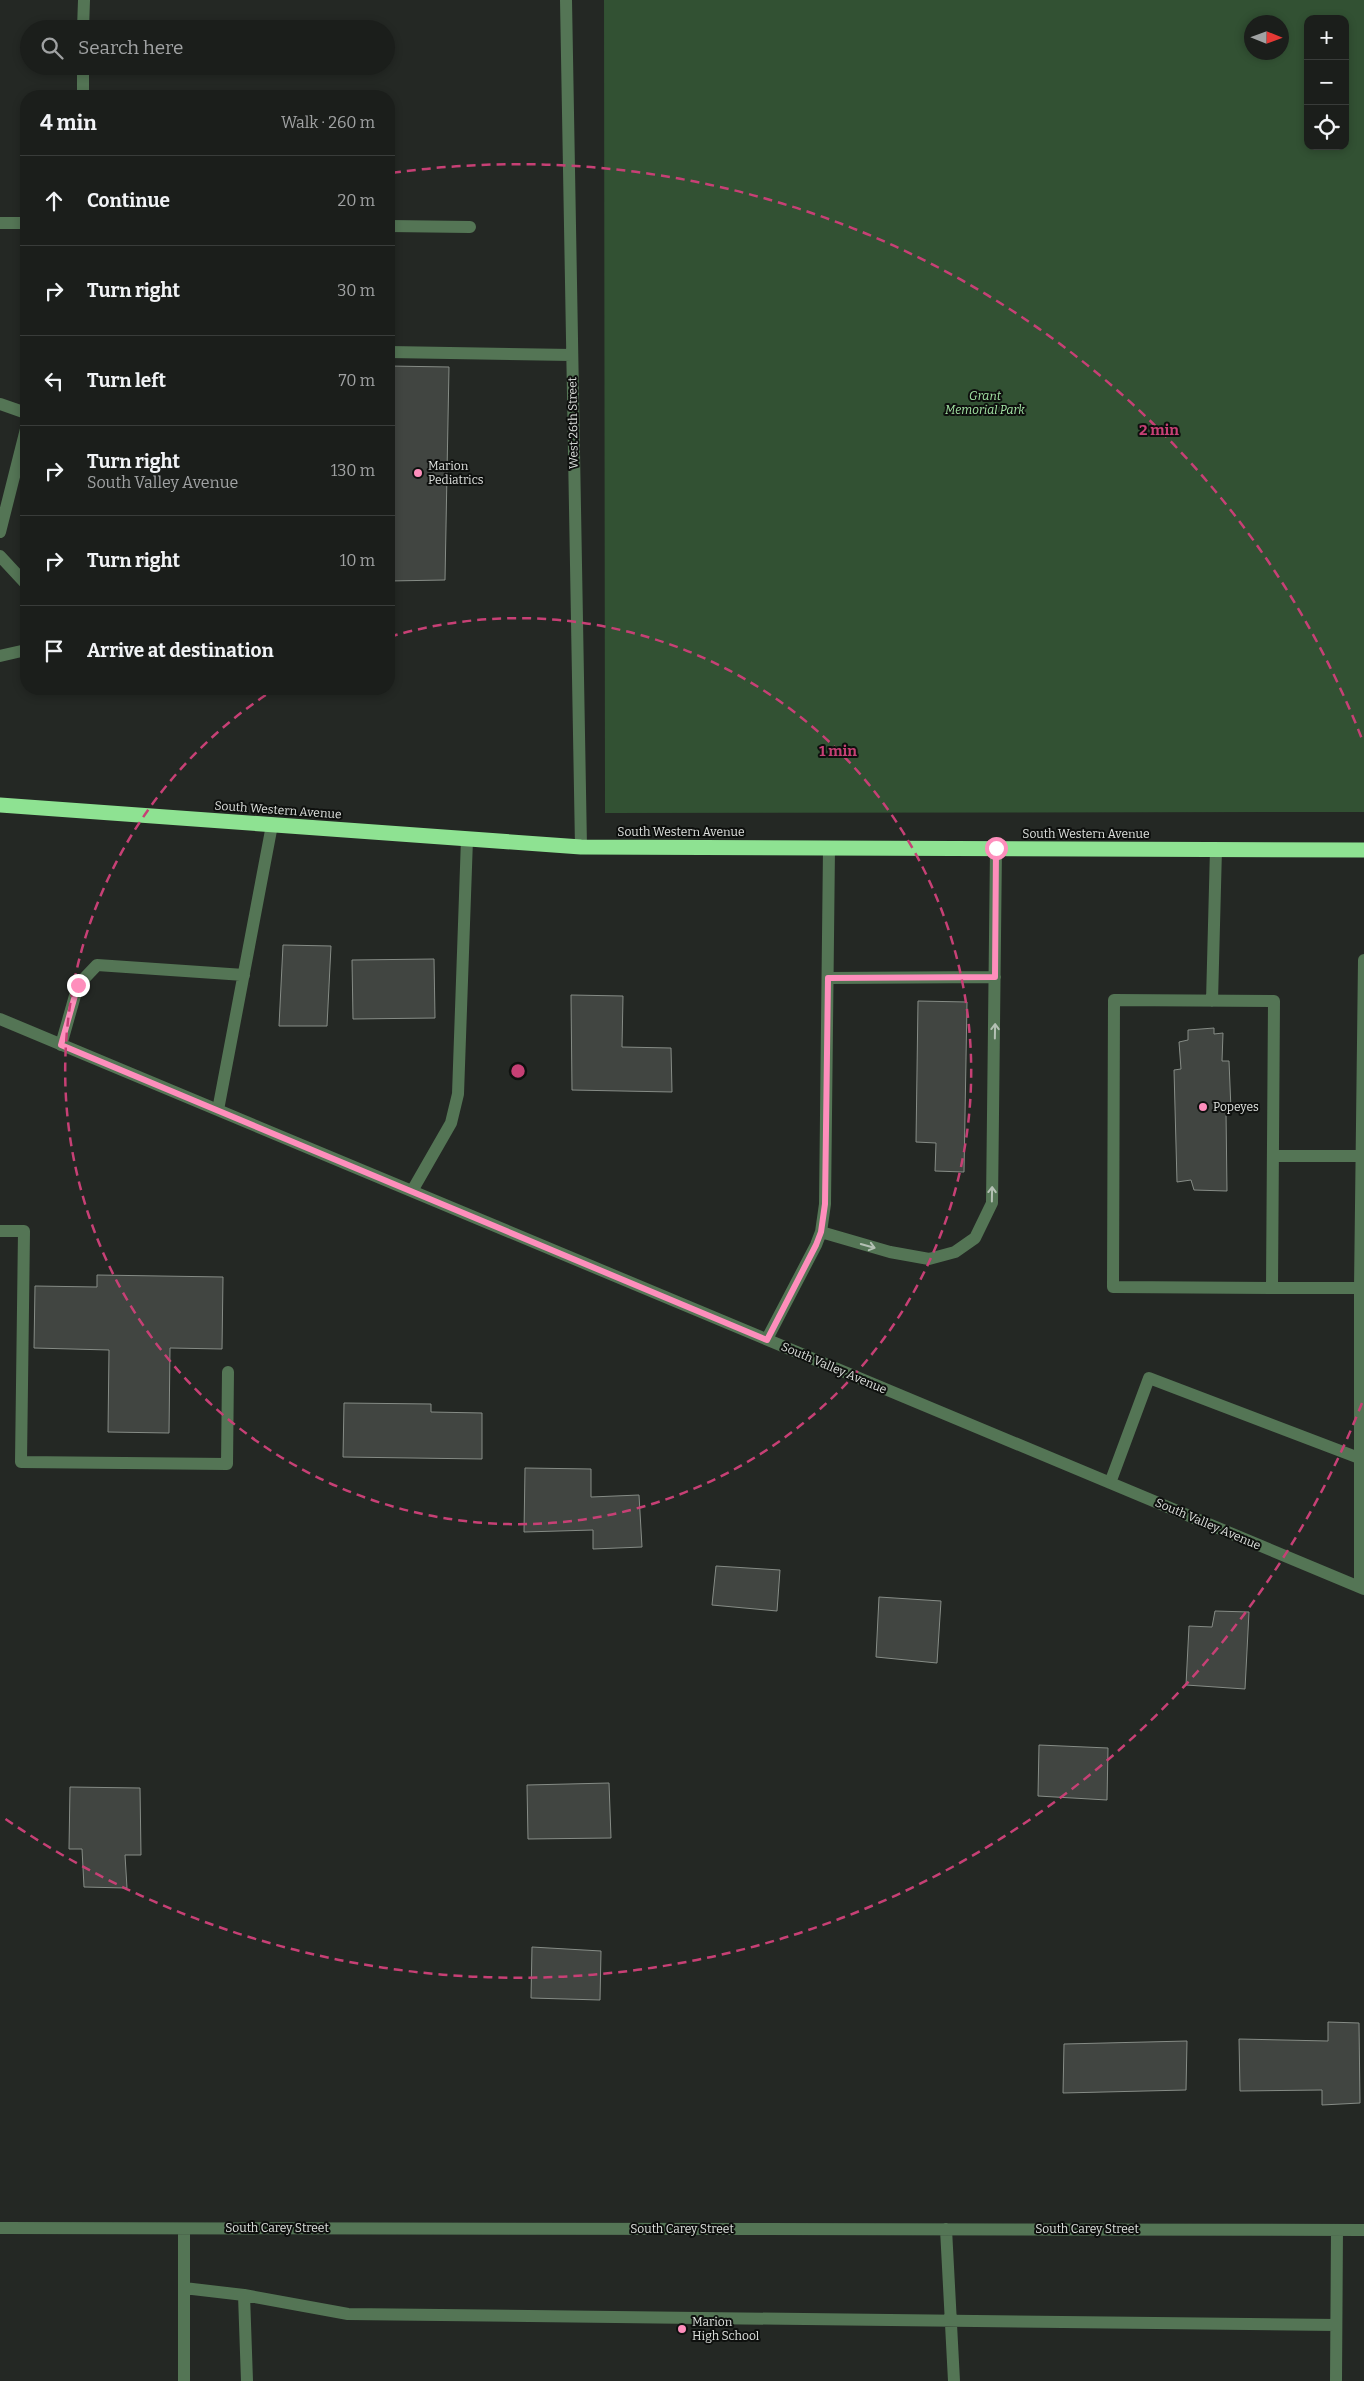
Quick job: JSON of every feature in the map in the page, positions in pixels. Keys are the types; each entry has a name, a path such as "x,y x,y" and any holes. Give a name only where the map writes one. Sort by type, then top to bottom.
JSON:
{"highway":[{"name":"South Western Avenue","path":"0,805 581,847 1364,850"}],"street":[{"path":"83,20 84,0"},
{"name":"West 26th Street","path":"566,0 581,847"},
{"path":"82,90 83,75"},
{"path":"0,223 20,223"},
{"path":"395,226 470,227"},
{"path":"395,352 572,355"},
{"path":"0,404 20,410"},
{"path":"0,532 20,454"},
{"path":"0,556 20,578"},
{"path":"0,656 20,651"},
{"path":"218,1110 272,825"},
{"path":"412,1191 451,1123 458,1094 466,839"},
{"path":"767,1340 821,1232 825,1204 829,848"},
{"path":"821,1232 890,1252 929,1259 955,1252 975,1238 992,1203 996,848"},
{"path":"1212,1001 1216,849"},
{"path":"1362,1588 1360,1288 1363,1180 1361,1156 1364,960"},
{"path":"61,1045 78,985 97,965 244,975"},
{"path":"828,978 995,977"},
{"path":"1272,1288 1274,1001 1114,1000 1113,1287 1272,1288 1360,1288"},
{"name":"South Valley Avenue","path":"0,1019 1362,1588"},
{"path":"1274,1156 1361,1156"},
{"path":"0,1231 24,1232 21,1462 227,1464 228,1372"},
{"path":"1110,1483 1149,1378 1360,1458"},
{"name":"South Carey Street","path":"0,2228 1364,2230"},
{"path":"184,2229 184,2381"},
{"path":"946,2229 954,2381"},
{"path":"1336,2381 1337,2230"},
{"path":"184,2288 348,2314 1336,2325"},
{"path":"244,2296 247,2381"}],"green space":[{"name":"Grant Memorial Park","path":"604,0 1364,0 1364,812 605,813"}],"building":[{"name":"Marion Pediatrics","path":"395,366 449,367 445,580 395,581"},
{"path":"283,945 331,946 327,1026 279,1026"},
{"path":"434,959 435,1018 353,1019 352,960"},
{"path":"571,995 623,996 622,1047 671,1048 672,1092 572,1090"},
{"path":"918,1001 967,1002 964,1172 935,1171 936,1143 916,1142"},
{"name":"Popeyes","path":"1214,1028 1214,1034 1223,1033 1222,1061 1229,1061 1231,1110 1226,1112 1227,1191 1194,1190 1191,1180 1177,1182 1174,1070 1181,1069 1179,1042 1188,1040 1188,1030"},
{"path":"97,1275 223,1277 222,1349 170,1348 169,1433 108,1432 109,1350 34,1348 35,1286 97,1287"},
{"path":"344,1403 431,1404 431,1412 482,1413 482,1459 343,1457"},
{"path":"525,1468 591,1469 591,1497 639,1495 642,1547 593,1549 593,1530 524,1532"},
{"path":"716,1566 780,1570 777,1611 712,1605"},
{"path":"879,1597 941,1601 937,1663 876,1657"},
{"path":"1215,1611 1249,1612 1245,1689 1186,1685 1189,1626 1212,1627"},
{"path":"1039,1745 1108,1748 1107,1800 1038,1796"},
{"path":"609,1783 611,1838 528,1839 527,1785"},
{"path":"70,1787 140,1788 141,1855 125,1855 127,1888 84,1887 82,1849 69,1849"},
{"path":"532,1947 601,1951 600,2000 531,1998"},
{"path":"1328,2022 1359,2023 1360,2103 1322,2105 1322,2090 1240,2091 1239,2039 1328,2041"},
{"path":"1187,2041 1186,2090 1063,2093 1064,2044"}],"place":[{"name":"Marion Pediatrics","path":"418,473"},
{"name":"Popeyes","path":"1203,1107"},
{"name":"Marion High School","path":"682,2329"}],"route":[{"path":"78,985 61,1045 767,1340 821,1232 825,1204 828,978 995,977 996,848"}]}
